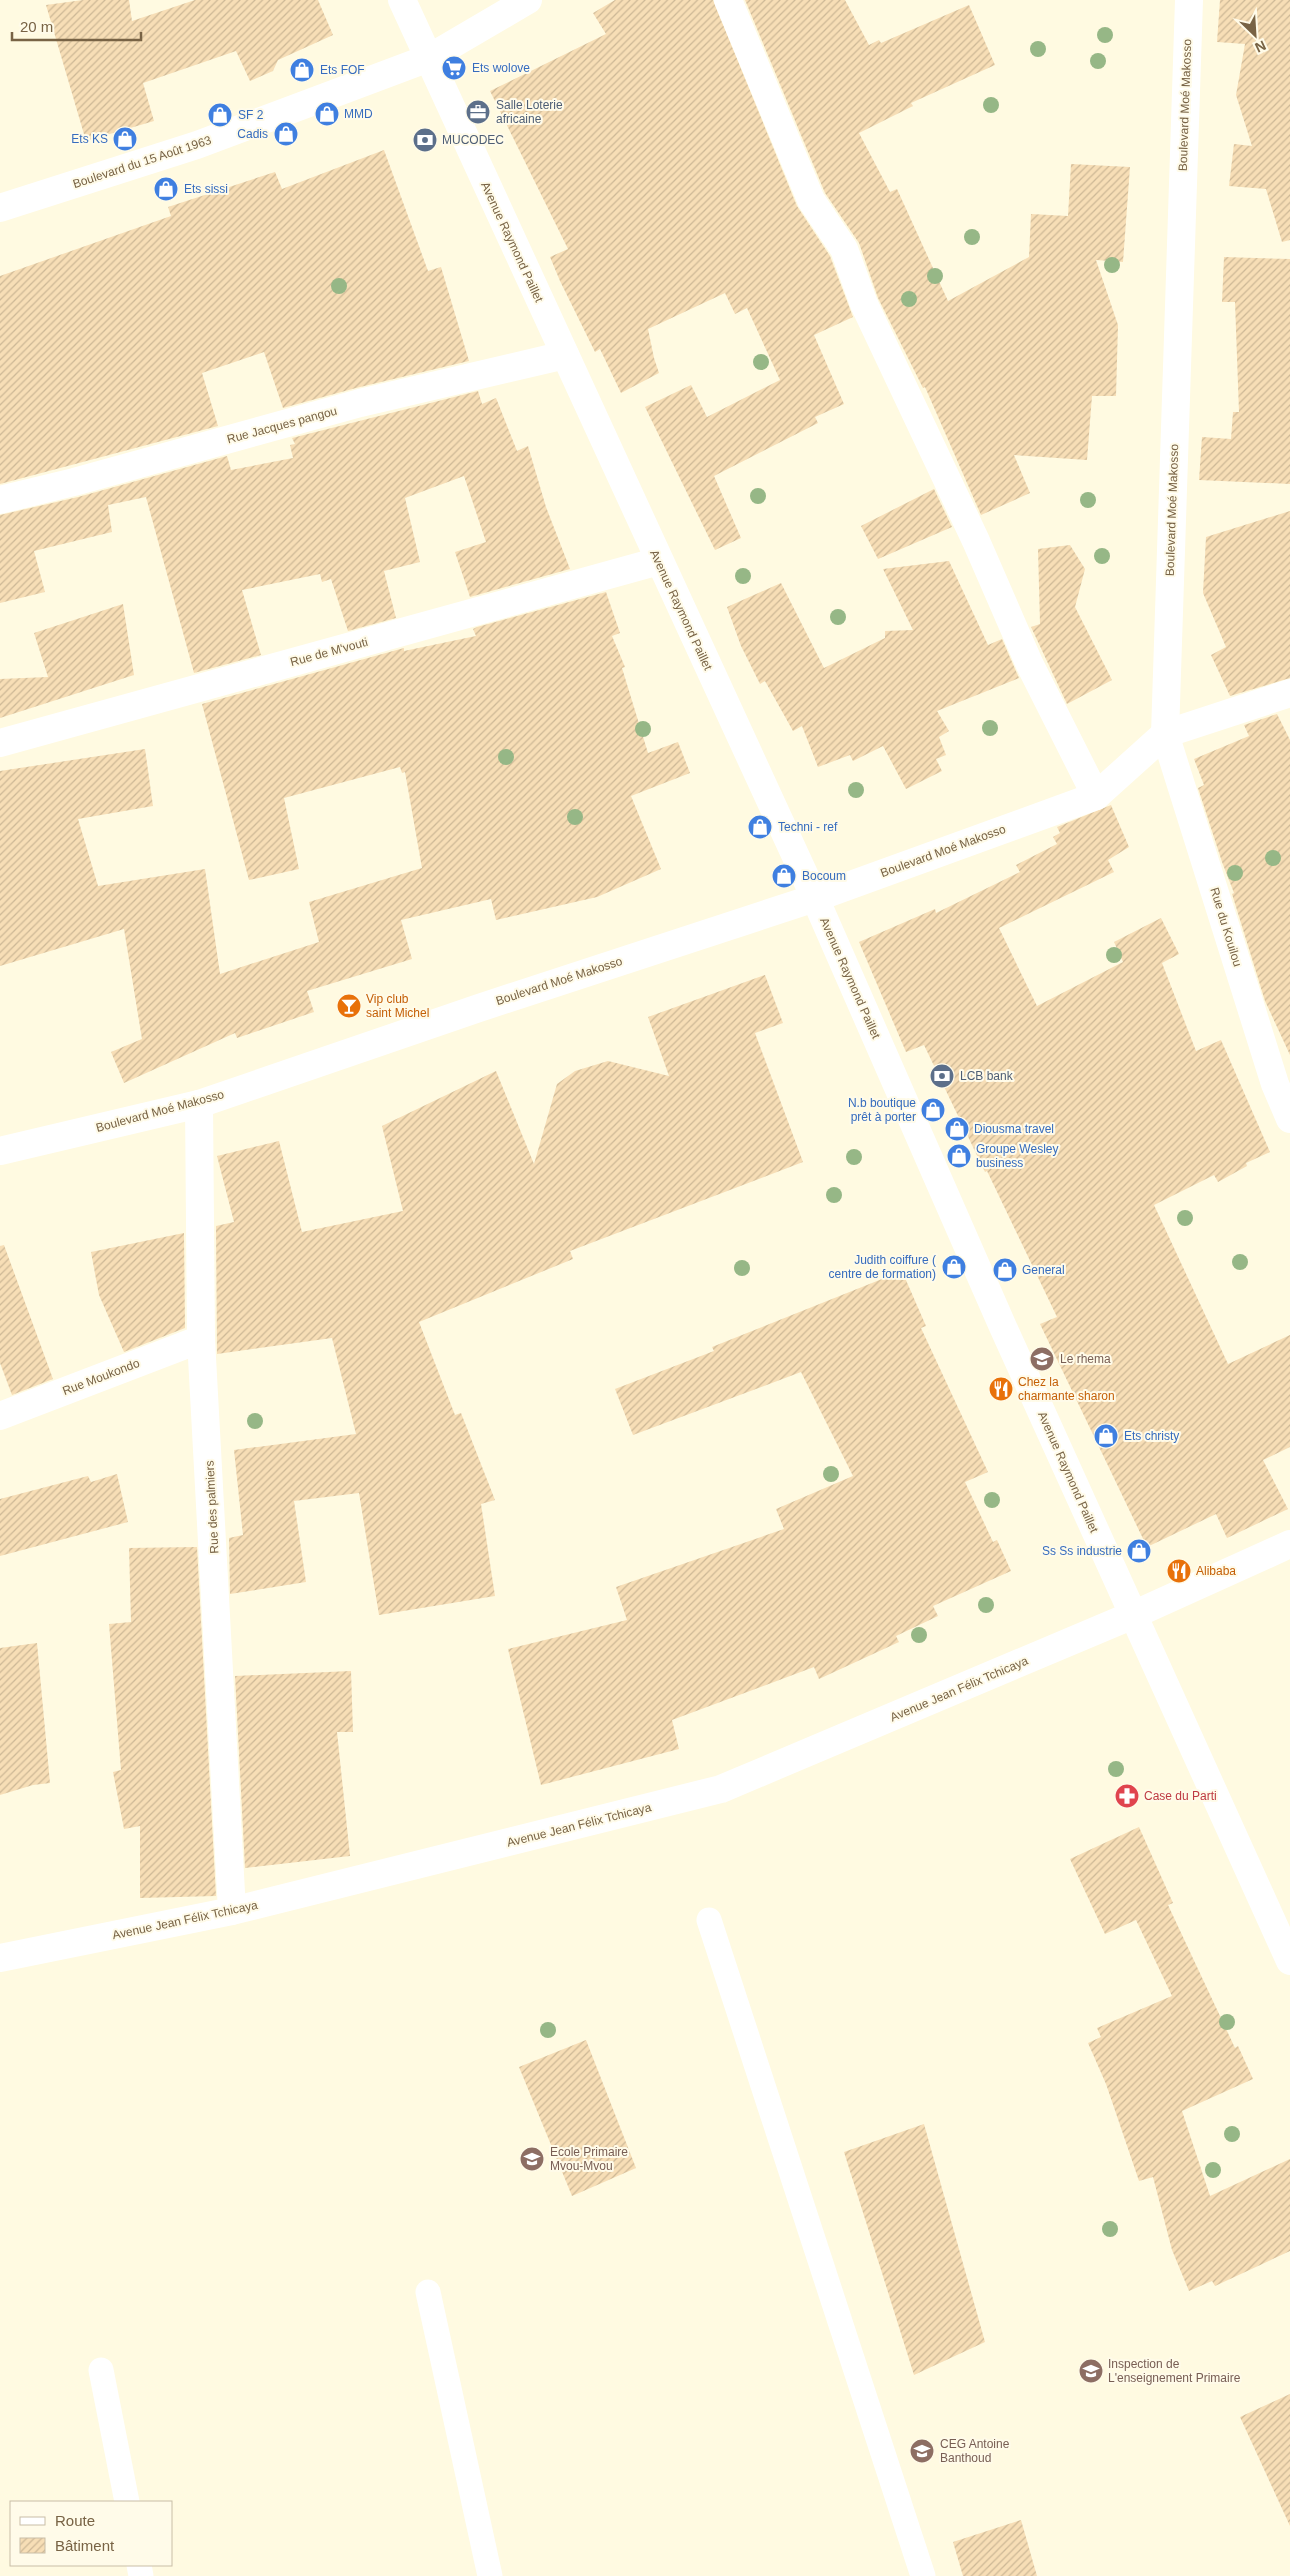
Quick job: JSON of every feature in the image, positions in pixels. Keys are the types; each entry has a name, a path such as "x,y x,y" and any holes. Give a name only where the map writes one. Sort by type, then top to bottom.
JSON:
{"street":[{"name":"Avenue Raymond Paillet","path":"402,0 815,898 1133,1615 1290,1961"},
{"name":"Boulevard du 15 Août 1963","path":"0,208 197,145 429,58 528,0"},
{"path":"728,0 810,200 844,249 868,312 976,541 1029,663 1096,796"},
{"name":"Boulevard Moé Makosso","path":"0,1151 199,1104 479,1008 815,898 1096,796 1165,734 1189,0"},
{"name":"Rue Jacques pangou","path":"0,500 74,482 360,403 565,355"},
{"name":"Rue de M'vouti","path":"0,743 659,561"},
{"path":"1165,734 1290,693"},
{"name":"Rue du Kouilou","path":"1165,734 1275,1084 1290,1119"},
{"name":"Rue des palmiers","path":"199,1104 201,1339 232,1911"},
{"name":"Rue Moukondo","path":"0,1416 201,1339"},
{"name":"Avenue Jean Félix Tchicaya","path":"0,1958 232,1911 720,1789 1133,1615 1290,1544"}],"lane":[{"path":"710,1920 923,2576"},
{"path":"428,2292 490,2576"},
{"path":"101,2370 127,2501"}],"building":[{"path":"83,0 129,0 132,21 195,0 318,0 333,35 278,60 273,71 250,81 236,51 143,83 154,121 86,141 46,5"},
{"path":"615,0 713,0 797,206 830,256 853,317 814,335 844,404 815,417 818,423 714,476 741,538 715,550 645,407 691,385 707,417 780,380 747,308 735,314 725,293 648,329 659,373 621,393 600,349 595,352 560,281 550,257 568,249 490,91 606,34 593,13"},
{"path":"745,0 845,0 869,45 879,40 881,43 969,5 995,65 911,103 913,106 859,133 890,192 897,189 948,301 1029,257 1031,214 1068,216 1071,164 1130,167 1123,262 1096,260 1118,325 1116,396 1092,396 1087,460 1014,455 1030,493 981,515 925,387 923,388 878,298 859,243 825,193"},
{"path":"1220,0 1290,0 1290,240 1282,242 1266,189 1229,186 1234,144 1252,146 1236,95 1245,44 1217,42"},
{"path":"384,150 428,271 441,267 469,361 356,388 283,408 264,352 202,373 218,426 0,484 0,276 171,216 168,207 275,172 282,189"},
{"path":"1224,257 1290,259 1290,484 1199,480 1202,437 1231,439 1233,412 1239,412 1235,302 1222,302"},
{"path":"478,391 482,404 496,398 517,451 528,446 546,507 570,569 470,597 455,552 486,542 464,476 405,498 420,562 384,571 396,618 348,631 331,579 322,582 320,574 242,590 261,655 194,673 146,497 108,505 112,532 34,551 45,592 0,603 0,515 78,497 227,456 231,470 293,458 290,445 295,444 292,438"},
{"path":"934,489 952,527 878,559 861,526"},
{"path":"1290,511 1290,678 1230,696 1211,655 1226,647 1203,593 1206,537"},
{"path":"1070,545 1085,569 1075,607 1112,680 1067,704 1031,627 1040,624 1038,549"},
{"path":"949,561 988,645 1002,639 1019,678 937,711 949,731 939,737 946,755 936,759 942,771 906,789 883,746 853,761 850,755 818,767 802,726 793,731 765,681 760,684 741,646 727,607 781,583 824,668 885,638 885,631 913,630 883,569"},
{"path":"606,592 620,633 612,636 625,667 622,668 648,753 678,742 690,773 631,796 661,869 597,897 496,920 491,899 401,920 412,959 307,991 314,1012 237,1038 235,1033 124,1083 111,1052 142,1039 124,929 0,966 0,771 145,749 153,806 78,819 98,886 205,869 220,974 319,942 309,902 422,868 405,772 402,773 400,767 284,798 299,869 249,880 202,704 404,648 404,651 476,636 473,629 477,627"},
{"path":"123,604 134,675 0,718 0,679 48,677 34,633"},
{"path":"1277,714 1290,740 1290,1055 1265,1001 1232,894 1234,893 1198,788 1204,785 1194,759 1249,736 1244,725"},
{"path":"1111,805 1129,847 1108,860 1114,872 999,928 1037,1006 1123,962 1114,942 1161,918 1179,954 1162,963 1196,1051 1221,1040 1270,1152 1246,1163 1247,1166 1218,1182 1214,1175 1154,1205 1228,1364 1290,1335 1290,1447 1263,1460 1288,1509 1227,1538 1216,1514 1147,1547 1040,1324 1057,1317 924,1045 906,1052 859,942 935,909 936,913 1020,872 1016,865 1057,844 1053,837 1060,833 1057,827"},
{"path":"765,975 783,1023 755,1033 803,1162 570,1251 573,1259 419,1322 455,1415 461,1413 495,1500 481,1504 495,1596 379,1615 359,1493 294,1501 306,1582 230,1594 229,1538 243,1535 234,1450 356,1434 332,1338 217,1354 216,1226 234,1222 217,1156 279,1141 302,1232 403,1211 382,1126 496,1071 534,1164 557,1084 575,1071 608,1061 669,1076 648,1017"},
{"path":"184,1233 185,1328 124,1352 99,1295 91,1252"},
{"path":"4,1245 53,1379 12,1395 0,1363 0,1246"},
{"path":"902,1271 926,1326 921,1328 988,1472 965,1482 993,1542 997,1540 1011,1571 933,1606 938,1616 896,1636 899,1642 819,1679 814,1667 672,1720 679,1749 541,1785 508,1649 627,1620 616,1587 784,1529 776,1509 853,1476 801,1372 633,1435 615,1389 714,1351 712,1347"},
{"path":"117,1474 128,1522 0,1556 0,1499 88,1476 91,1482"},
{"path":"197,1547 216,1896 140,1898 140,1826 124,1829 113,1772 121,1770 109,1624 131,1622 129,1548"},
{"path":"37,1643 50,1783 33,1785 0,1795 0,1648"},
{"path":"351,1671 353,1732 337,1732 350,1856 245,1868 235,1676"},
{"path":"1139,1827 1173,1903 1168,1905 1235,2048 1238,2046 1253,2079 1182,2111 1210,2196 1290,2159 1290,2251 1215,2286 1212,2281 1189,2291 1172,2250 1153,2177 1139,2181 1106,2084 1088,2043 1101,2037 1097,2028 1172,1996 1136,1920 1105,1934 1070,1859"},
{"path":"586,2040 636,2168 572,2196 519,2067"},
{"path":"924,2124 985,2342 914,2375 844,2152"},
{"path":"1290,2394 1290,2526 1240,2417"},
{"path":"1021,2520 1037,2576 963,2576 953,2542"}],"place":[{"name":"Ets wolove","path":"454,68"},
{"name":"Ets FOF","path":"302,70"},
{"name":"Salle Loterie africaine","path":"478,112"},
{"name":"MMD","path":"327,114"},
{"name":"SF 2","path":"220,115"},
{"name":"Cadis","path":"286,134"},
{"name":"Ets KS","path":"125,139"},
{"name":"MUCODEC","path":"425,140"},
{"name":"Ets sissi","path":"166,189"},
{"name":"Techni - ref","path":"760,827"},
{"name":"Bocoum","path":"784,876"},
{"name":"Vip club saint Michel","path":"349,1006"},
{"name":"LCB bank","path":"942,1076"},
{"name":"N.b boutique prêt à porter","path":"933,1110"},
{"name":"Diousma travel","path":"957,1129"},
{"name":"Groupe Wesley business","path":"959,1156"},
{"name":"Judith coiffure ( centre de formation)","path":"954,1267"},
{"name":"General","path":"1005,1270"},
{"name":"Le rhema","path":"1042,1359"},
{"name":"Chez la charmante sharon","path":"1001,1389"},
{"name":"Ets christy","path":"1106,1436"},
{"name":"Ss Ss industrie","path":"1139,1551"},
{"name":"Alibaba","path":"1179,1571"},
{"name":"Case du Parti","path":"1127,1796"},
{"name":"Ecole Primaire Mvou-Mvou","path":"532,2159"},
{"name":"Inspection de L'enseignement Primaire","path":"1091,2371"},
{"name":"CEG Antoine Banthoud","path":"922,2451"}]}
